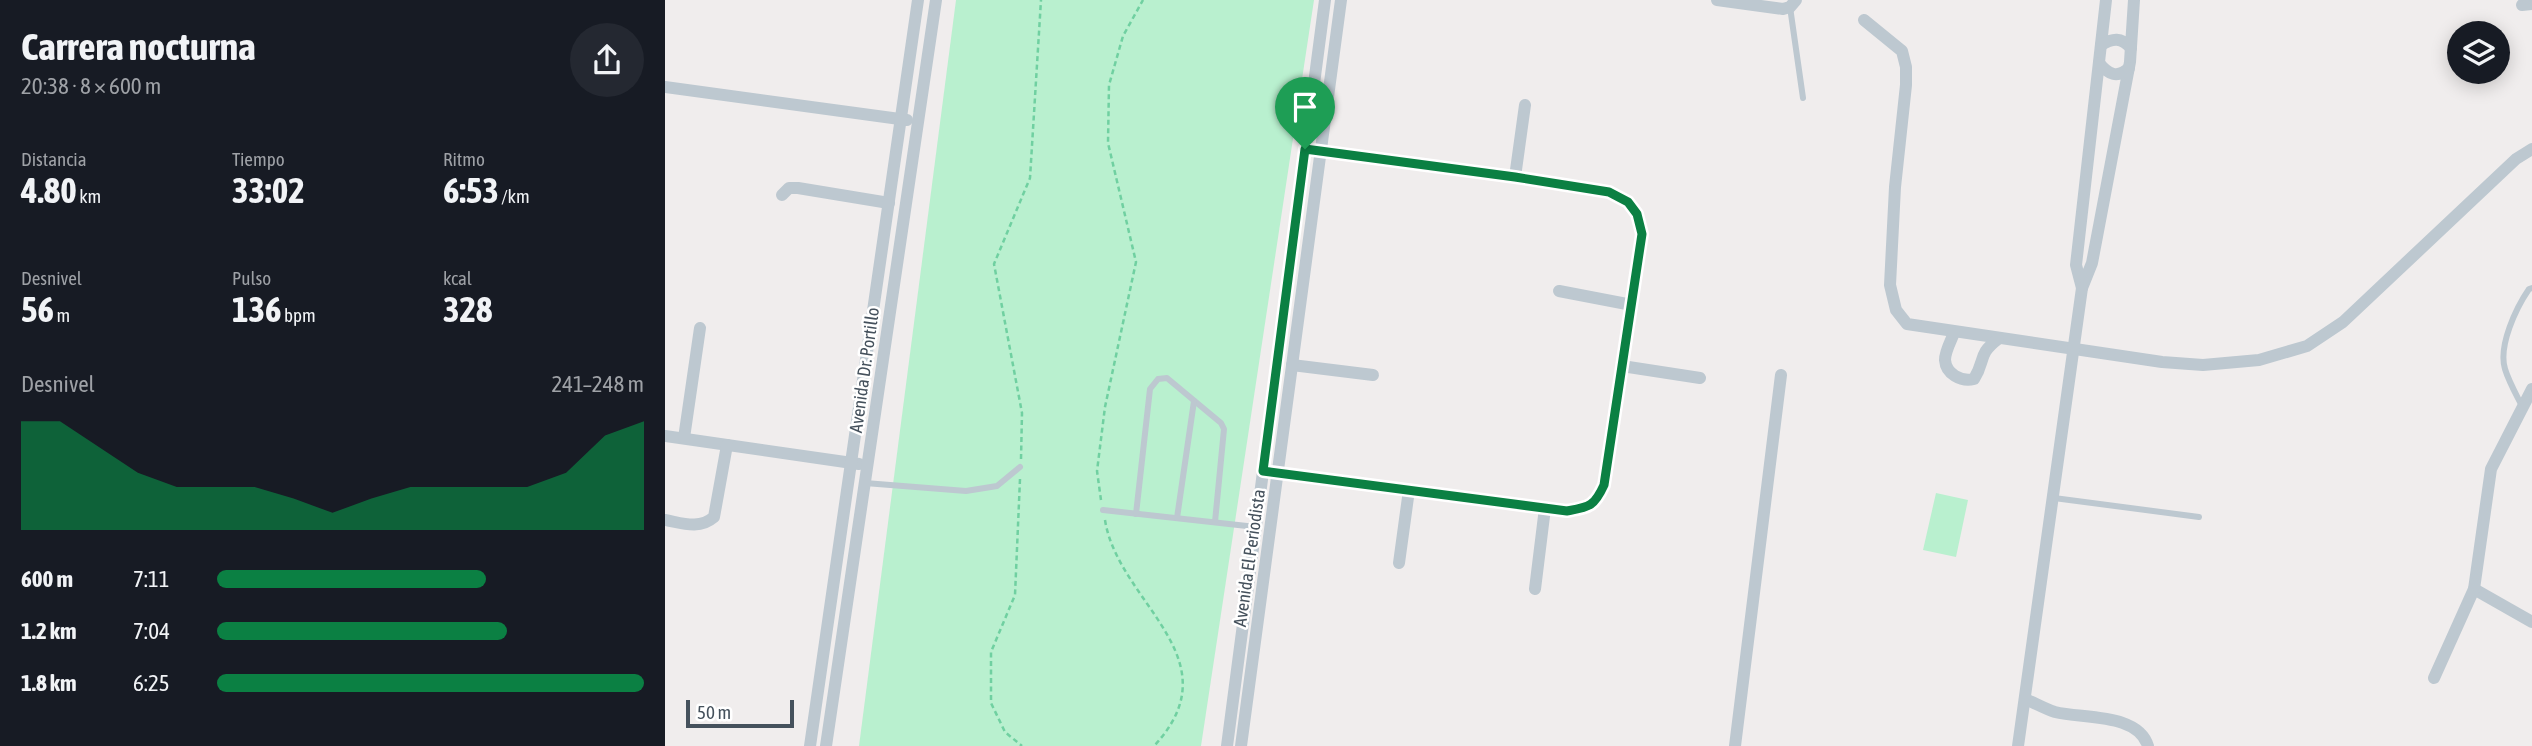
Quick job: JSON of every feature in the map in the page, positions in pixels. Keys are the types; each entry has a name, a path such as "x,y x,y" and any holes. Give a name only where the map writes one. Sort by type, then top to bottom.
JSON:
{"street":[{"path":"904,0 935,3"},
{"path":"1227,746 1325,0"},
{"name":"Avenida El Periodista","path":"1241,746 1341,0"},
{"path":"1717,0 1783,9 1793,3"},
{"path":"2082,288 2076,265 2106,0"},
{"path":"2018,746 2082,288 2092,263 2129,68 2134,0"},
{"name":"Avenida Dr. Portillo","path":"810,746 918,1"},
{"name":"Avenida Dr. Portillo","path":"826,746 935,3"},
{"path":"1864,20 1902,51 1906,67 1895,187 1890,285 1896,310 1907,324 2162,362 2203,365 2259,360 2307,346 2343,322 2516,159 2532,149"},
{"path":"2101,45 2117,39 2131,48"},
{"path":"2099,63 2104,70 2114,75 2124,73 2129,68"},
{"path":"665,87 918,121"},
{"path":"1515,177 1525,105"},
{"path":"1263,471 1567,511 1590,506 1598,498 1604,485 1642,234 1637,214 1628,202 1609,192 1305,149"},
{"path":"782,195 789,188 798,188 889,202"},
{"path":"1559,291 1632,305"},
{"path":"684,439 700,328"},
{"path":"1954,333 1946,351 1945,362 1950,372 1968,381 1974,379 1979,372 1985,349 1998,339"},
{"path":"1292,365 1373,375"},
{"path":"1622,366 1700,378"},
{"path":"1735,746 1781,375"},
{"path":"2434,678 2474,589 2491,469 2532,389"},
{"path":"665,436 867,466"},
{"path":"665,520 698,525 714,517 727,445"},
{"path":"1399,563 1409,490"},
{"path":"1535,589 1545,508"},
{"path":"2474,589 2532,622"},
{"path":"2025,699 2053,712 2130,723 2145,737 2148,746"}],"lane":[{"path":"1793,3 1803,98"},
{"path":"2523,407 2504,367 2506,344 2515,311 2532,288"},
{"path":"1136,514 1150,388 1158,379 1167,378 1221,423 1224,429 1215,522"},
{"path":"1177,518 1195,401"},
{"path":"865,483 966,491 997,486 1020,467"},
{"path":"2054,498 2199,517"},
{"path":"1103,510 1256,527"}],"path":[{"path":"1022,746 1005,732 991,703 991,652 1015,595 1022,413 993,264 1030,178 1041,0"},
{"path":"1143,0 1123,36 1109,85 1108,144 1136,262 1105,407 1097,471 1107,535 1123,571 1169,636 1179,662 1182,700 1170,728 1154,746"}],"green space":[{"path":"956,0 1314,0 1201,746 859,746"},
{"path":"1936,493 1968,500 1956,557 1923,550"}],"route":[{"path":"1305,149 1609,192 1628,202 1637,214 1642,234 1604,485 1598,498 1590,506 1567,511 1263,471 1305,149"}]}
